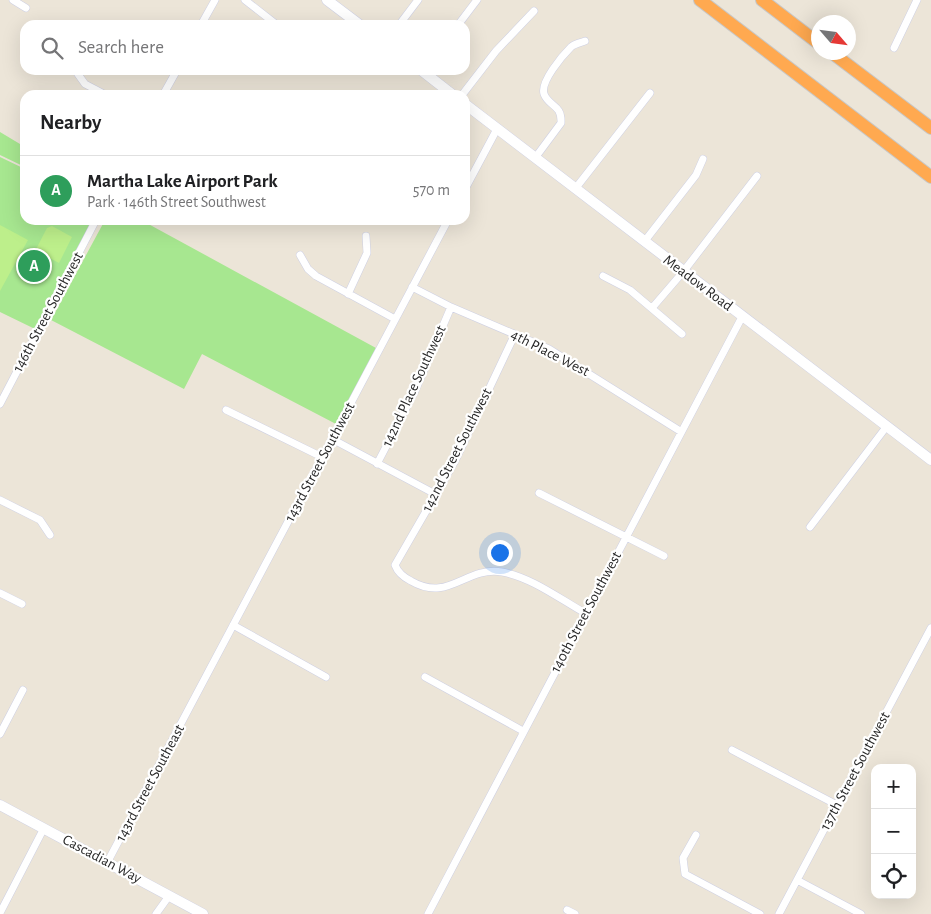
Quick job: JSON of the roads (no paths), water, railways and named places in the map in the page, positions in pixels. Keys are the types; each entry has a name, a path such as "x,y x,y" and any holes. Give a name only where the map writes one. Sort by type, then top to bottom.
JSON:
{"highway":[{"path":"700,0 931,177"},
{"path":"762,0 811,38"},
{"path":"842,60 931,128"}],"street":[{"path":"13,0 26,8"},
{"path":"204,20 215,0"},
{"path":"245,0 271,20"},
{"path":"327,0 353,20"},
{"path":"403,20 418,0"},
{"path":"462,20 477,0"},
{"path":"894,48 917,0"},
{"path":"466,90 496,51 534,11"},
{"path":"535,158 561,123 559,110 544,95 545,79 572,46 585,42"},
{"path":"79,75 85,84 96,90"},
{"path":"166,90 174,75"},
{"path":"428,75 448,90"},
{"path":"575,189 650,92"},
{"name":"Meadow Road","path":"470,108 931,460"},
{"path":"470,180 497,129"},
{"path":"644,242 696,175 703,159"},
{"path":"652,308 683,272 757,176"},
{"name":"146th Street Southwest","path":"0,404 93,225"},
{"name":"143rd Street Southwest","path":"192,705 443,225"},
{"path":"348,294 367,253 366,236"},
{"path":"300,255 308,269 316,276 395,319"},
{"path":"603,276 630,290 682,334"},
{"name":"4th Place West","path":"412,287 451,307 549,349 593,374 680,431"},
{"name":"142nd Place Southwest","path":"377,464 415,391 451,307"},
{"name":"140th Street Southwest","path":"429,911 680,431 742,317"},
{"name":"142nd Street Southwest","path":"514,334 455,461 395,565 403,577 420,586 434,588 454,586 471,575 491,570 505,572 518,576 585,613"},
{"path":"226,410 322,457"},
{"path":"810,527 887,426"},
{"path":"332,439 437,495"},
{"path":"540,493 664,556"},
{"path":"0,500 40,520 50,535"},
{"path":"0,593 22,604"},
{"path":"233,625 326,677"},
{"name":"137th Street Southwest","path":"779,914 931,628"},
{"path":"424,677 524,731"},
{"path":"0,734 22,690"},
{"name":"143rd Street Southeast","path":"108,861 192,705"},
{"path":"732,750 837,805"},
{"name":"Cascadian Way","path":"0,805 108,861 203,914"},
{"path":"0,914 44,828"},
{"path":"696,835 683,858 685,874 760,914"},
{"path":"797,880 861,914"},
{"path":"156,914 169,896"},
{"path":"567,910 575,914"}],"place":[{"name":"Martha Lake Airport Park","path":"34,266"}]}
